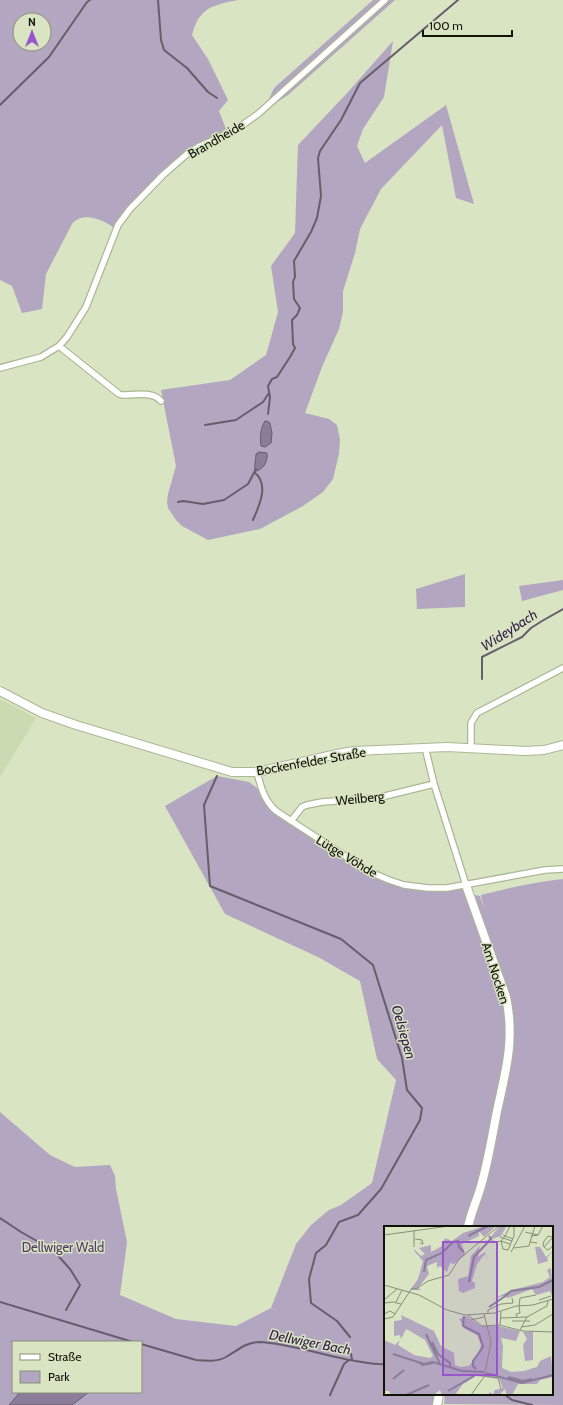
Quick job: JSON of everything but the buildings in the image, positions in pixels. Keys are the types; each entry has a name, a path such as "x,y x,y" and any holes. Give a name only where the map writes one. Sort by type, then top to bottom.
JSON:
{"main road":[{"name":"Bockenfelder Straße","path":"0,691 42,713 76,725 232,772 257,772 347,752 425,747 530,751 563,745"},
{"name":"Am Nocken","path":"466,884 506,997 509,1015 510,1039 508,1061 489,1157 481,1188 468,1226"},
{"path":"437,1405 439,1395"}],"street":[{"name":"Brandheide","path":"0,368 41,357 58,346 72,330 86,307 117,229 130,209 163,175 187,154 198,147 234,130 258,114 385,0"},
{"path":"58,346 119,394 153,396 158,398 160,401"},
{"path":"471,748 471,723 477,713 563,668"},
{"name":"Am Nocken","path":"425,747 434,784 466,884"},
{"name":"Lütge Vöhde","path":"257,772 262,792 269,805 368,871 404,885 428,888 447,888 545,870 563,869"},
{"name":"Weilberg","path":"291,821 302,807 307,805 322,802 377,798 434,784"}],"shaded area":[{"path":"265,421 270,423 272,433 271,443 265,447 261,446 260,440 261,430"},
{"path":"259,452 267,453 267,456 264,466 257,471 255,470 256,454"},
{"path":"0,699 36,718 0,777"},
{"path":"19,1393 88,1393 72,1405 9,1405"}],"green space":[{"path":"0,0 238,0 208,9 198,19 192,35 208,59 228,100 219,111 226,129 198,145 129,208 114,228 99,219 87,217 76,220 72,224 46,274 42,309 22,313 12,286 0,280"},
{"path":"373,0 395,0 288,95 268,108 269,99 274,88"},
{"path":"393,41 384,97 363,129 357,146 365,163 446,105 474,204 456,198 442,125 381,189 360,229 355,253 343,291 343,312 339,329 322,367 305,413 329,419 337,425 340,440 339,454 333,479 323,492 303,506 260,529 208,540 182,526 168,508 168,494 176,466 161,390 230,380 266,355 278,312 271,266 295,233 298,145"},
{"path":"465,574 465,607 417,609 416,589"},
{"path":"563,580 563,590 522,601 519,586"},
{"name":"Dellwiger Wald","path":"217,776 249,782 262,792 269,805 348,858 389,880 428,888 466,885 469,894 480,896 484,909 481,895 563,879 563,1405 444,1404 445,1395 553,1395 553,1226 384,1226 384,1395 435,1395 433,1405 72,1405 88,1393 142,1393 142,1341 12,1341 12,1393 19,1393 9,1405 0,1405 0,1112 50,1155 75,1167 110,1165 115,1176 116,1189 127,1242 120,1295 176,1319 236,1326 271,1308 296,1244 311,1225 329,1210 341,1205 372,1183 396,1080 377,1059 360,981 318,957 225,914 165,806"}],"waterway":[{"path":"0,105 49,57 87,2 90,0"},
{"path":"158,0 161,40 164,50 187,68 208,92 217,98"},
{"path":"268,414 270,397 268,386 272,379 277,377 295,348 293,344 292,320 297,315 300,308 294,299 294,261 311,232 317,218 321,196 318,158 320,151 341,120 360,83 458,0"},
{"path":"205,425 236,420 263,402 269,393"},
{"path":"178,502 183,501 203,504 224,500 248,484 256,469"},
{"path":"253,520 262,495 259,477 254,472"},
{"name":"Wideybach","path":"482,679 482,657 522,637 531,628 563,609"},
{"name":"Oelsiepen","path":"217,776 204,805 210,886 341,939 373,965 402,1058 407,1090 422,1108 420,1120 381,1189 358,1215 339,1222 326,1245 316,1253 309,1279 311,1303 337,1321 350,1337"},
{"path":"0,1218 53,1250 70,1269 80,1285 66,1310"},
{"name":"Dellwiger Bach","path":"0,1302 130,1341"},
{"name":"Dellwiger Bach","path":"142,1344 196,1360 208,1361 223,1359 242,1347 254,1342 259,1342 294,1347 355,1361 384,1364"},
{"name":"Dellwiger Bach","path":"351,1354 352,1360"},
{"path":"330,1395 344,1364 349,1360"},
{"name":"Dellwiger Bach","path":"505,1395 512,1400 532,1405"}]}
